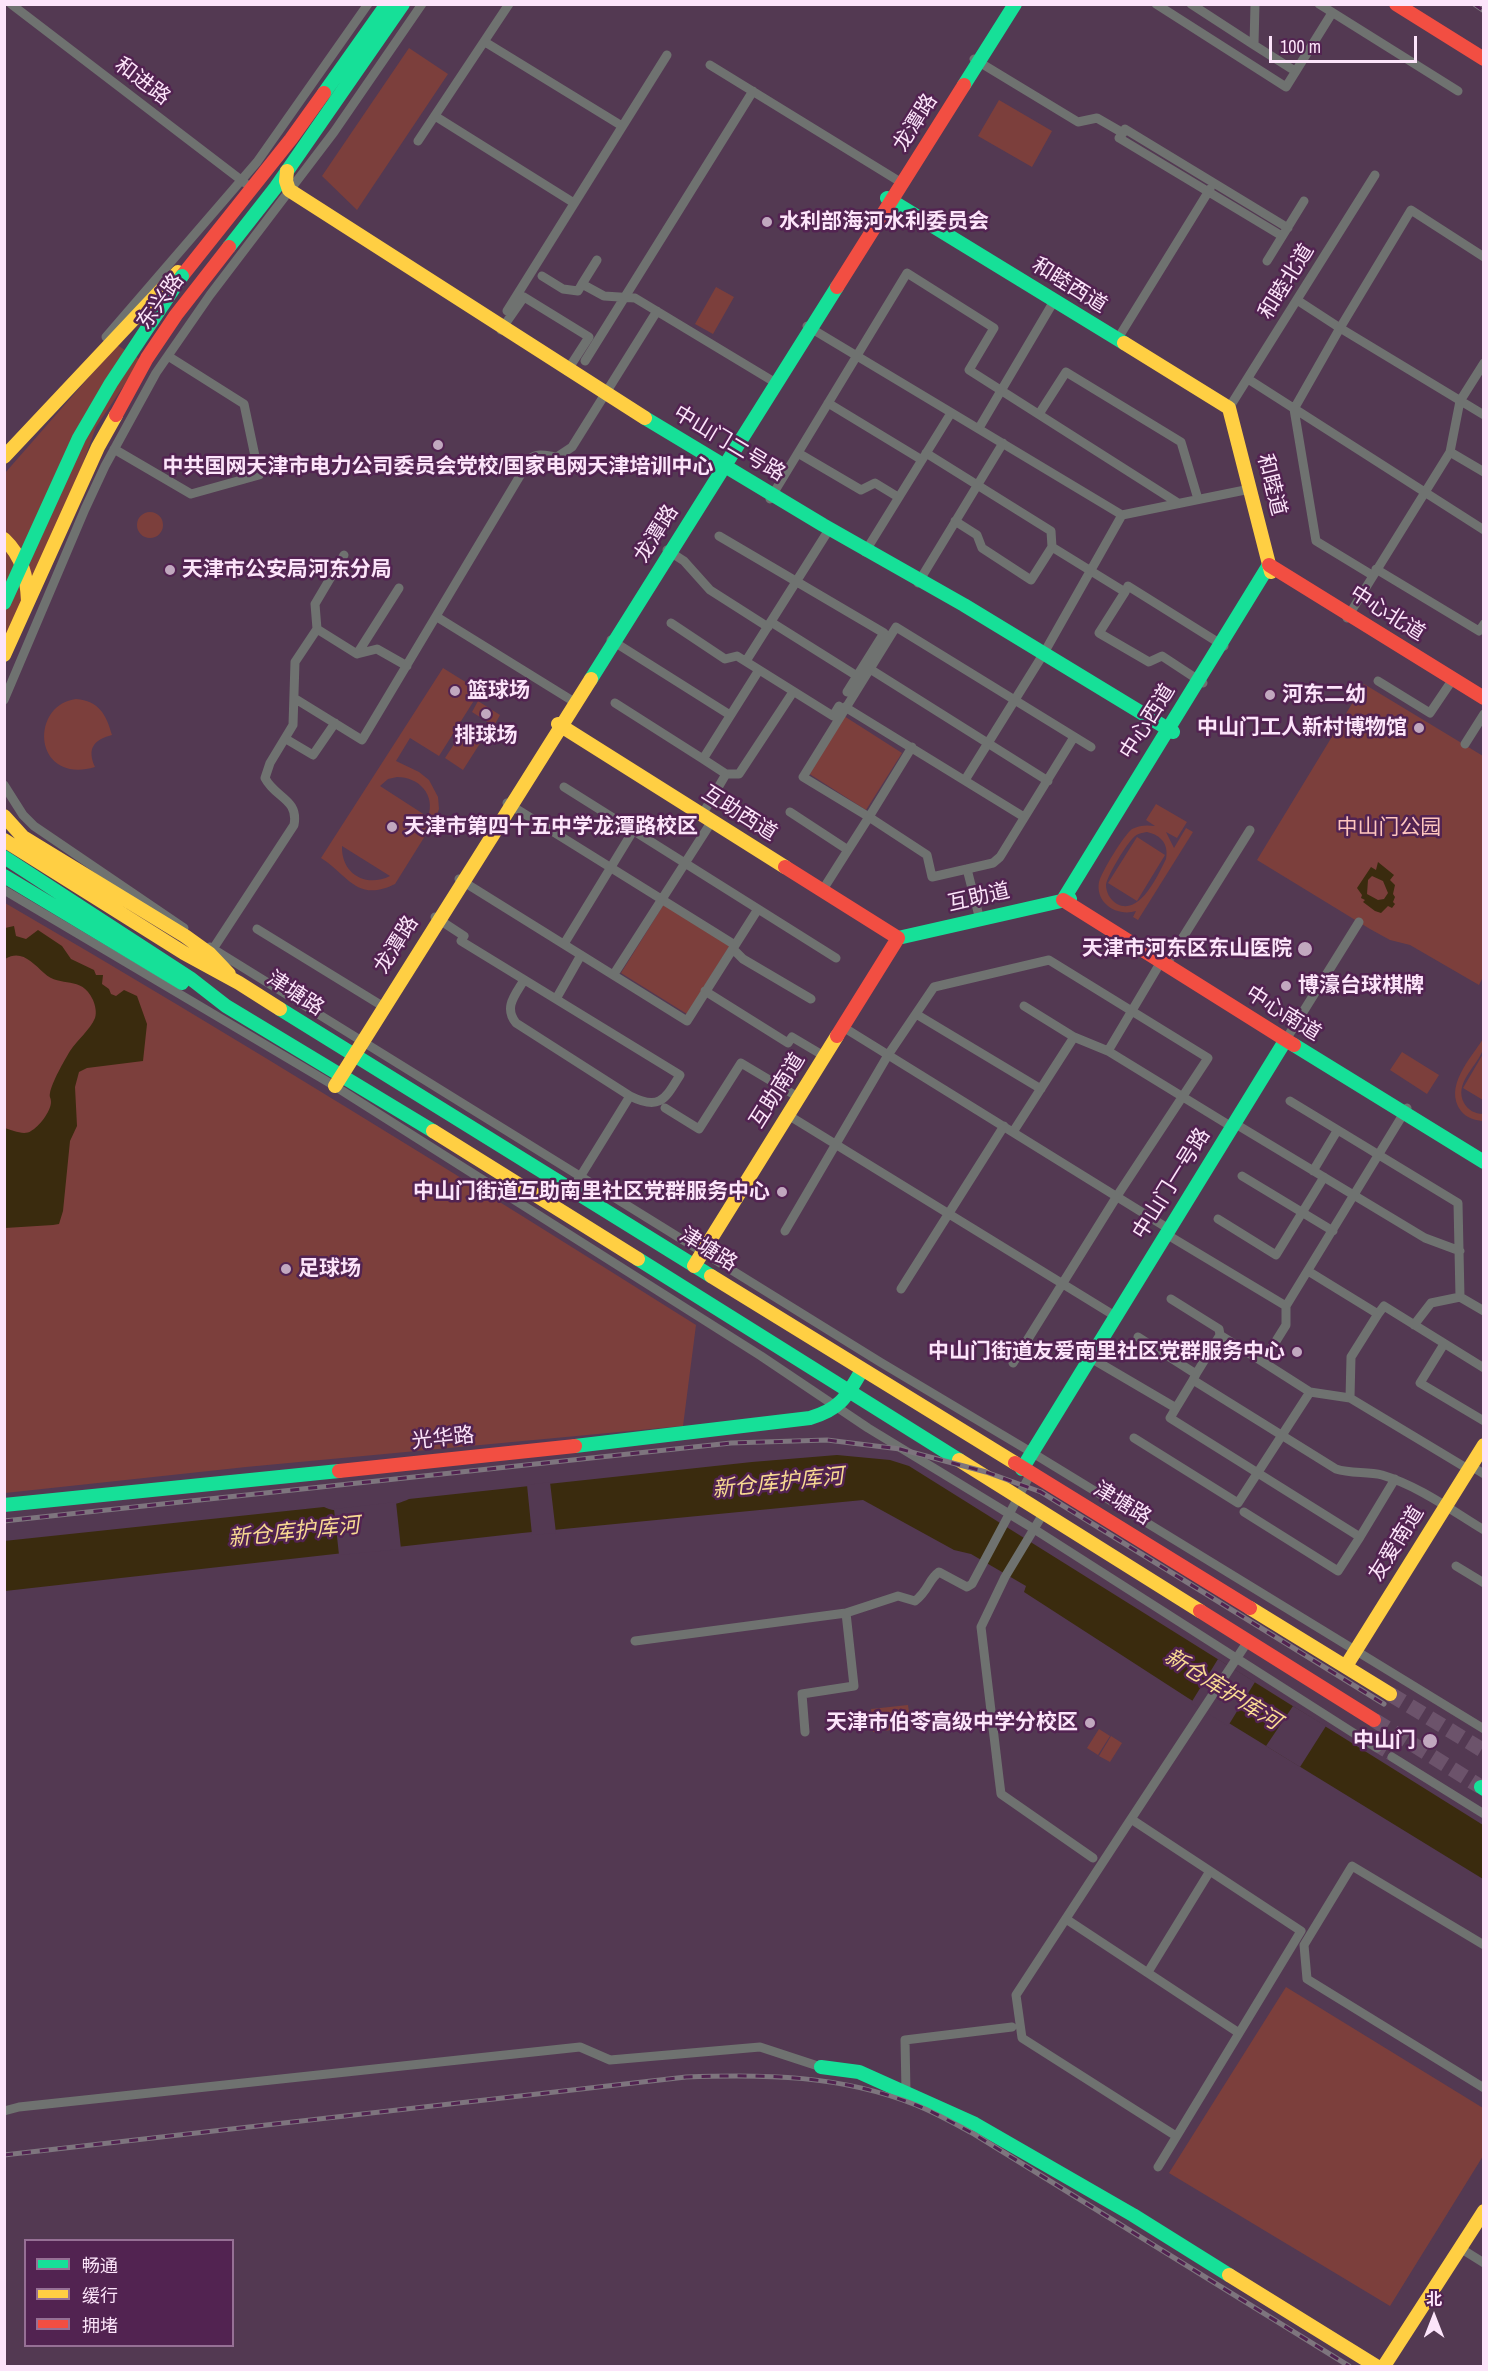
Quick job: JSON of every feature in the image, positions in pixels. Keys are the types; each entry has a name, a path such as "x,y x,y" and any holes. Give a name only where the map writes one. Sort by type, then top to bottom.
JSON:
{"main road":[{"name":"东兴路","path":"4,603 79,438 111,383 246,185 291,140 387,4"},
{"name":"东兴路","path":"4,655 28,604 32,582 98,447 147,358 176,315 282,187 403,4"},
{"name":"龙潭路","path":"977,61 1009,4"},
{"name":"龙潭路","path":"333,1085 900,182 1015,4"},
{"path":"1396,4 1484,59"},
{"path":"246,185 257,162"},
{"path":"282,187 303,173"},
{"name":"中山门二号路","path":"282,187 501,330 721,467 919,581 1170,732"},
{"name":"和睦西道","path":"889,200 1229,408"},
{"path":"4,457 202,249"},
{"name":"和睦道","path":"1229,408 1270,569"},
{"path":"4,539 19,556 32,582"},
{"name":"中心北道","path":"1270,569 1484,703"},
{"name":"中心西道","path":"1067,899 1270,569"},
{"name":"中心北道","path":"1451,681 1484,698"},
{"name":"互助西道","path":"559,725 898,938"},
{"path":"4,816 23,837 41,849 182,931 212,952 239,983"},
{"name":"津塘路","path":"4,840 1390,1694"},
{"name":"津塘路","path":"4,857 190,978 226,1006 340,1073 1374,1720"},
{"path":"4,876 149,964 226,1006"},
{"name":"互助道","path":"898,938 1067,899"},
{"name":"中心南道","path":"1067,899 1287,1038 1484,1156"},
{"name":"互助南道","path":"694,1266 898,938"},
{"name":"中山门一号路","path":"1027,1471 1032,1452 1287,1038"},
{"name":"中心南道","path":"1405,1110 1484,1162"},
{"path":"839,1407 862,1370"},
{"name":"光华路","path":"4,1505 748,1427 810,1418 826,1414 839,1407"},
{"name":"友爱南道","path":"1346,1666 1484,1445"},
{"path":"821,2067 859,2072 975,2124 1133,2215 1376,2367"},
{"path":"1384,2367 1484,2211"}],"street":[{"name":"和进路","path":"11,4 246,185"},
{"path":"257,162 368,4"},
{"path":"303,173 422,4"},
{"path":"418,141 509,4"},
{"path":"1156,4 1286,87 1332,13"},
{"path":"1191,4 1295,71"},
{"path":"1254,45 1255,4"},
{"path":"1319,4 1458,91"},
{"path":"485,42 622,126"},
{"path":"507,311 667,55"},
{"path":"977,61 1078,122 1097,118 1123,133 1119,138 1288,228"},
{"path":"710,65 900,182"},
{"path":"585,361 753,91"},
{"path":"435,116 574,203"},
{"name":"和睦北道","path":"1229,408 1375,175"},
{"path":"4,448 246,185"},
{"path":"4,700 6,688 114,449 168,356 282,187"},
{"path":"1211,187 1282,236"},
{"path":"1117,340 1211,187"},
{"path":"1267,261 1304,201"},
{"path":"1484,257 1411,210 1294,409 1316,540 1479,631 1484,624"},
{"path":"543,276 563,290 578,291 597,260"},
{"path":"771,497 907,273 994,328 969,370 1178,503"},
{"path":"582,284 604,296 635,298 775,382"},
{"path":"501,330 524,297 589,337 567,371"},
{"path":"1297,300 1484,415"},
{"path":"979,428 1054,301"},
{"path":"294,698 362,740 530,459 533,455 557,457 567,452 606,395 657,311"},
{"path":"809,328 1122,515 1250,489"},
{"path":"114,449 191,494 259,475 244,404 168,356"},
{"path":"1348,616 1450,452 1460,400 1484,363"},
{"path":"1039,414 1066,372 1181,441 1198,499"},
{"path":"1248,379 1484,530"},
{"path":"828,403 977,484 1051,531 1053,548 1031,580 982,548 976,535 955,521"},
{"path":"866,550 951,413"},
{"path":"919,581 1003,443"},
{"path":"1450,452 1484,472"},
{"path":"798,453 861,490 875,483 898,497"},
{"path":"965,780 1042,654 1122,515"},
{"path":"746,661 828,530"},
{"path":"671,623 725,659 737,656 746,661 833,716 884,633 719,536"},
{"path":"1053,548 1125,592"},
{"path":"669,551 684,561 710,590 857,676"},
{"path":"344,555 315,604 317,629 295,662 293,725 270,763 265,778 268,784 293,808 296,815 294,825 212,952 361,1040 703,1253 1484,1729"},
{"path":"1201,681 1162,656 1149,662 1099,633 1128,586 1223,645"},
{"path":"357,654 399,588"},
{"path":"437,617 574,702"},
{"path":"1074,737 996,861 932,877 927,855 803,777 896,627 1091,747"},
{"path":"317,629 357,654 377,649 407,666"},
{"path":"613,641 730,715"},
{"path":"870,669 1048,781"},
{"path":"703,759 759,670"},
{"path":"1378,681 1430,713 1451,681"},
{"path":"615,703 726,774 735,775 742,771 793,692"},
{"path":"845,707 1024,817"},
{"path":"1464,744 1484,714"},
{"path":"286,739 313,755 334,723"},
{"path":"822,891 912,747"},
{"path":"614,974 685,863 726,774"},
{"path":"4,785 23,815 34,826 182,931"},
{"path":"564,787 836,958"},
{"path":"509,804 662,899 734,947 743,959 811,999"},
{"path":"790,812 848,849"},
{"path":"1108,1051 1250,830"},
{"path":"564,944 633,831"},
{"path":"967,869 980,920"},
{"path":"461,880 687,1021 758,909"},
{"path":"4,890 333,1085 1377,1748"},
{"path":"437,918 464,936 461,941 680,1075 664,1100 644,1103 630,1096 516,1023 510,1014 511,1002 524,980"},
{"name":"中山门一号路","path":"1287,1038 1359,922"},
{"path":"257,928 382,1006"},
{"path":"556,999 582,955"},
{"path":"784,1231 888,1055 934,987 1049,960 1208,1058 1117,1196 1013,1364"},
{"path":"705,992 788,1043 792,1037 824,1056"},
{"path":"1024,1005 1074,1037 1108,1051 1182,1098 1313,1171 1425,1238 1460,1251"},
{"path":"916,1014 1041,1089"},
{"path":"843,1027 1117,1196 1167,1231 1286,1306"},
{"path":"1013,1132 1074,1037"},
{"path":"665,1108 699,1129 741,1063 798,1097"},
{"path":"572,1190 630,1096"},
{"path":"1290,1101 1458,1203 1460,1296"},
{"path":"1263,1362 1286,1325 1286,1306 1405,1110"},
{"path":"788,1115 1115,1316"},
{"path":"901,1289 1004,1126"},
{"path":"1313,1171 1337,1131"},
{"path":"1242,1176 1333,1231"},
{"path":"1218,1219 1276,1255 1323,1177"},
{"path":"1308,1270 1378,1314"},
{"path":"1414,1325 1431,1303 1460,1296 1484,1311"},
{"path":"1171,1299 1219,1329 1220,1335 1170,1418 1360,1537"},
{"path":"1350,1398 1351,1358 1384,1306 1484,1368"},
{"path":"1220,1335 1310,1392 1350,1398 1484,1474"},
{"path":"1138,1337 1194,1377 1336,1469 1350,1472 1366,1471 1395,1479 1484,1530"},
{"path":"1444,1344 1420,1383 1484,1421"},
{"path":"1089,1358 1176,1408"},
{"path":"1134,1438 1238,1503 1310,1392"},
{"path":"634,1641 846,1613 898,1596 915,1601 925,1593 934,1575 939,1572 967,1587 972,1584 1004,1527 1027,1471"},
{"path":"1244,1512 1338,1571 1395,1479"},
{"path":"1043,1514 1005,1577 981,1627 1001,1794 1093,1858"},
{"path":"1456,1566 1484,1583"},
{"path":"805,1732 802,1694 854,1686 846,1613"},
{"path":"1176,2136 1023,2038 1016,1995 1248,1641"},
{"path":"1392,1757 1484,1814"},
{"path":"1131,1819 1301,1931 1158,2167"},
{"path":"1484,1945 1352,1866 1304,1946 1306,1978 1484,2088"},
{"path":"1148,1972 1210,1871"},
{"path":"1066,1919 1239,2033"},
{"path":"906,2092 905,2040 1012,2027"},
{"path":"4,2111 19,2107 580,2047 610,2060 760,2047 821,2067"},
{"path":"1460,2248 1484,2263"}],"green space":[{"path":"409,48 448,74 357,210 322,176"},
{"path":"999,100 1052,131 1032,167 978,136"},
{"path":"716,287 734,297 713,334 695,324"},
{"path":"117,345 141,360 96,427 72,494 5,649 5,473"},
{"path":"150,512 159,516 163,525 159,534 150,538 141,534 137,525 141,516"},
{"path":"443,668 480,691 439,756 410,738 396,761 419,772 429,780 438,797 439,809 435,820 395,884 382,889 362,889 321,858","holes":["397,777 412,780 424,789 430,801 428,817 380,786 388,779","342,846 390,876 372,880 357,876 346,864"]},
{"name":"中山门公园","path":"1364,684 1483,756 1483,977 1479,985 1410,945 1390,940 1370,929 1257,860"},
{"path":"76,699 84,700 100,710 112,735 93,746 92,755 95,767 74,769 59,765 49,755 45,742 45,728 50,715 61,704"},
{"name":"排球场","path":"478,701 500,715 494,726 472,712"},
{"path":"844,716 902,753 866,810 808,773"},
{"name":"篮球场","path":"468,723 486,734 463,770 445,758"},
{"path":"1156,804 1187,822 1177,838 1166,832 1174,848 1186,828 1193,832 1138,920 1133,917 1136,911 1122,912 1109,907 1100,896 1099,882 1109,862 1132,829 1146,825 1155,826 1146,820","holes":["1142,833 1152,833 1165,845 1167,854 1163,866 1141,899 1125,906 1117,904 1110,898 1107,890 1106,885 1110,875 1131,840"]},
{"path":"1137,837 1165,855 1137,901 1108,883"},
{"path":"5,903 266,1058 696,1325 683,1426 246,1467 5,1493"},
{"path":"664,904 730,945 687,1014 621,973"},
{"path":"1483,1039 1483,1050 1463,1083 1462,1089 1464,1103 1472,1111 1483,1114 1482,1121 1471,1118 1461,1111 1456,1102 1455,1092 1461,1073"},
{"path":"1402,1052 1439,1075 1427,1094 1390,1070"},
{"path":"1483,1054 1483,1100 1463,1088"},
{"path":"908,1705 911,1728 873,1732 871,1709"},
{"path":"1099,1729 1110,1736 1098,1755 1087,1748"},
{"path":"1111,1736 1122,1743 1110,1762 1099,1756"},
{"path":"1286,1987 1483,2108 1483,2156 1390,2306 1169,2173"}],"water":[{"path":"1378,862 1394,875 1390,880 1395,885 1393,902 1395,904 1392,908 1388,906 1381,913 1363,902 1365,900 1361,898 1362,895 1357,888 1371,867 1376,870","holes":["1372,876 1383,881 1388,893 1384,899 1378,900 1367,894 1368,880"]},
{"path":"14,926 16,936 26,939 38,930 62,946 71,959 94,970 96,975 103,975 102,984 109,989 111,994 116,996 124,990 137,996 147,1024 143,1061 87,1068 79,1072 75,1087 77,1126 70,1141 63,1211 59,1224 5,1228 5,1128 25,1133 34,1129 41,1122 50,1106 53,1083 70,1051 87,1031 96,1013 93,1000 83,987 50,978 31,961 21,956 16,955 5,959 5,928"},
{"name":"新仓库护库河","path":"837,1455 890,1460 909,1466 1483,1825 1483,1879 1188,1698 1024,1592 1026,1586 971,1554 954,1550 863,1500 522,1533 5,1591 4,1541 324,1507 343,1511 366,1510 409,1499"}],"pier":[{"path":"550,1482 556,1533 532,1535 527,1485"},
{"path":"396,1502 401,1549 339,1555 334,1509"},
{"path":"1218,1659 1255,1682 1228,1726 1191,1703"},
{"path":"1293,1706 1326,1726 1300,1767 1266,1746"}],"tunnel":[{"path":"1390,1694 1484,1751"},
{"path":"1374,1720 1481,1787"},
{"path":"1377,1748 1392,1757"}],"railway":[{"path":"1474,4 1484,11"},
{"path":"4,1521 731,1443 827,1440 900,1449 986,1472 1041,1492 1384,1704"},
{"path":"4,2155 686,2077 745,2076 831,2082 888,2095 916,2105 974,2134 1349,2366"}],"traffic: fast":[{"path":"324,93 387,4"},
{"path":"229,247 276,187 403,4"},
{"path":"964,85 1015,4"},
{"path":"887,198 1124,343"},
{"path":"4,603 79,438 111,383 182,276"},
{"path":"591,679 837,287"},
{"path":"645,418 823,525 964,605 1173,732"},
{"path":"1063,900 1269,565"},
{"path":"4,857 190,978 226,1006 433,1131"},
{"path":"4,876 182,983"},
{"path":"898,938 1070,899"},
{"path":"280,1009 711,1276"},
{"path":"1022,1469 1285,1041"},
{"path":"1294,1045 1484,1162"},
{"path":"638,1259 959,1460"},
{"path":"575,1446 810,1418 836,1406 852,1387 862,1370"},
{"path":"4,1505 339,1471"},
{"path":"821,2067 859,2072 975,2124 1133,2215 1229,2275"}],"traffic: slow":[{"path":"287,171 286,181 289,190 645,418"},
{"path":"4,457 178,272"},
{"path":"1124,343 1229,408 1271,572"},
{"path":"4,655 98,447 116,415"},
{"path":"4,539 15,552 22,567 28,601"},
{"path":"335,1086 591,679"},
{"path":"558,724 785,867"},
{"path":"4,816 23,837 185,936 210,954 229,974"},
{"path":"4,840 184,953 280,1009"},
{"path":"694,1266 837,1036"},
{"path":"433,1131 638,1259"},
{"path":"711,1276 1015,1463"},
{"path":"1346,1666 1484,1445"},
{"path":"959,1460 1200,1611"},
{"path":"1250,1608 1390,1694"},
{"path":"1384,2366 1484,2211"},
{"path":"1229,2275 1376,2366"}],"traffic: jam":[{"path":"1396,4 1484,59"},
{"path":"837,287 964,85"},
{"path":"182,276 291,139 324,93"},
{"path":"116,415 147,358 176,315 229,247"},
{"path":"1269,565 1484,698"},
{"path":"785,867 898,938"},
{"path":"1063,900 1294,1045"},
{"path":"837,1036 898,938"},
{"path":"339,1471 575,1446"},
{"path":"1015,1463 1250,1608"},
{"path":"1200,1611 1374,1720"}],"place":[{"name":"水利部海河水利委员会","path":"767,222"},
{"name":"中共国网天津市电力公司委员会党校/国家电网天津培训中心","path":"438,445"},
{"name":"天津市公安局河东分局","path":"170,570"},
{"name":"篮球场","path":"455,691"},
{"name":"河东二幼","path":"1270,695"},
{"name":"排球场","path":"486,714"},
{"name":"中山门工人新村博物馆","path":"1419,728"},
{"name":"天津市第四十五中学龙潭路校区","path":"392,827"},
{"name":"天津市河东区东山医院","path":"1305,949"},
{"name":"博濠台球棋牌","path":"1286,986"},
{"name":"中山门街道互助南里社区党群服务中心","path":"782,1192"},
{"name":"足球场","path":"286,1269"},
{"name":"中山门街道友爱南里社区党群服务中心","path":"1297,1352"},
{"name":"天津市伯苓高级中学分校区","path":"1090,1723"},
{"name":"中山门","path":"1430,1741"}]}
